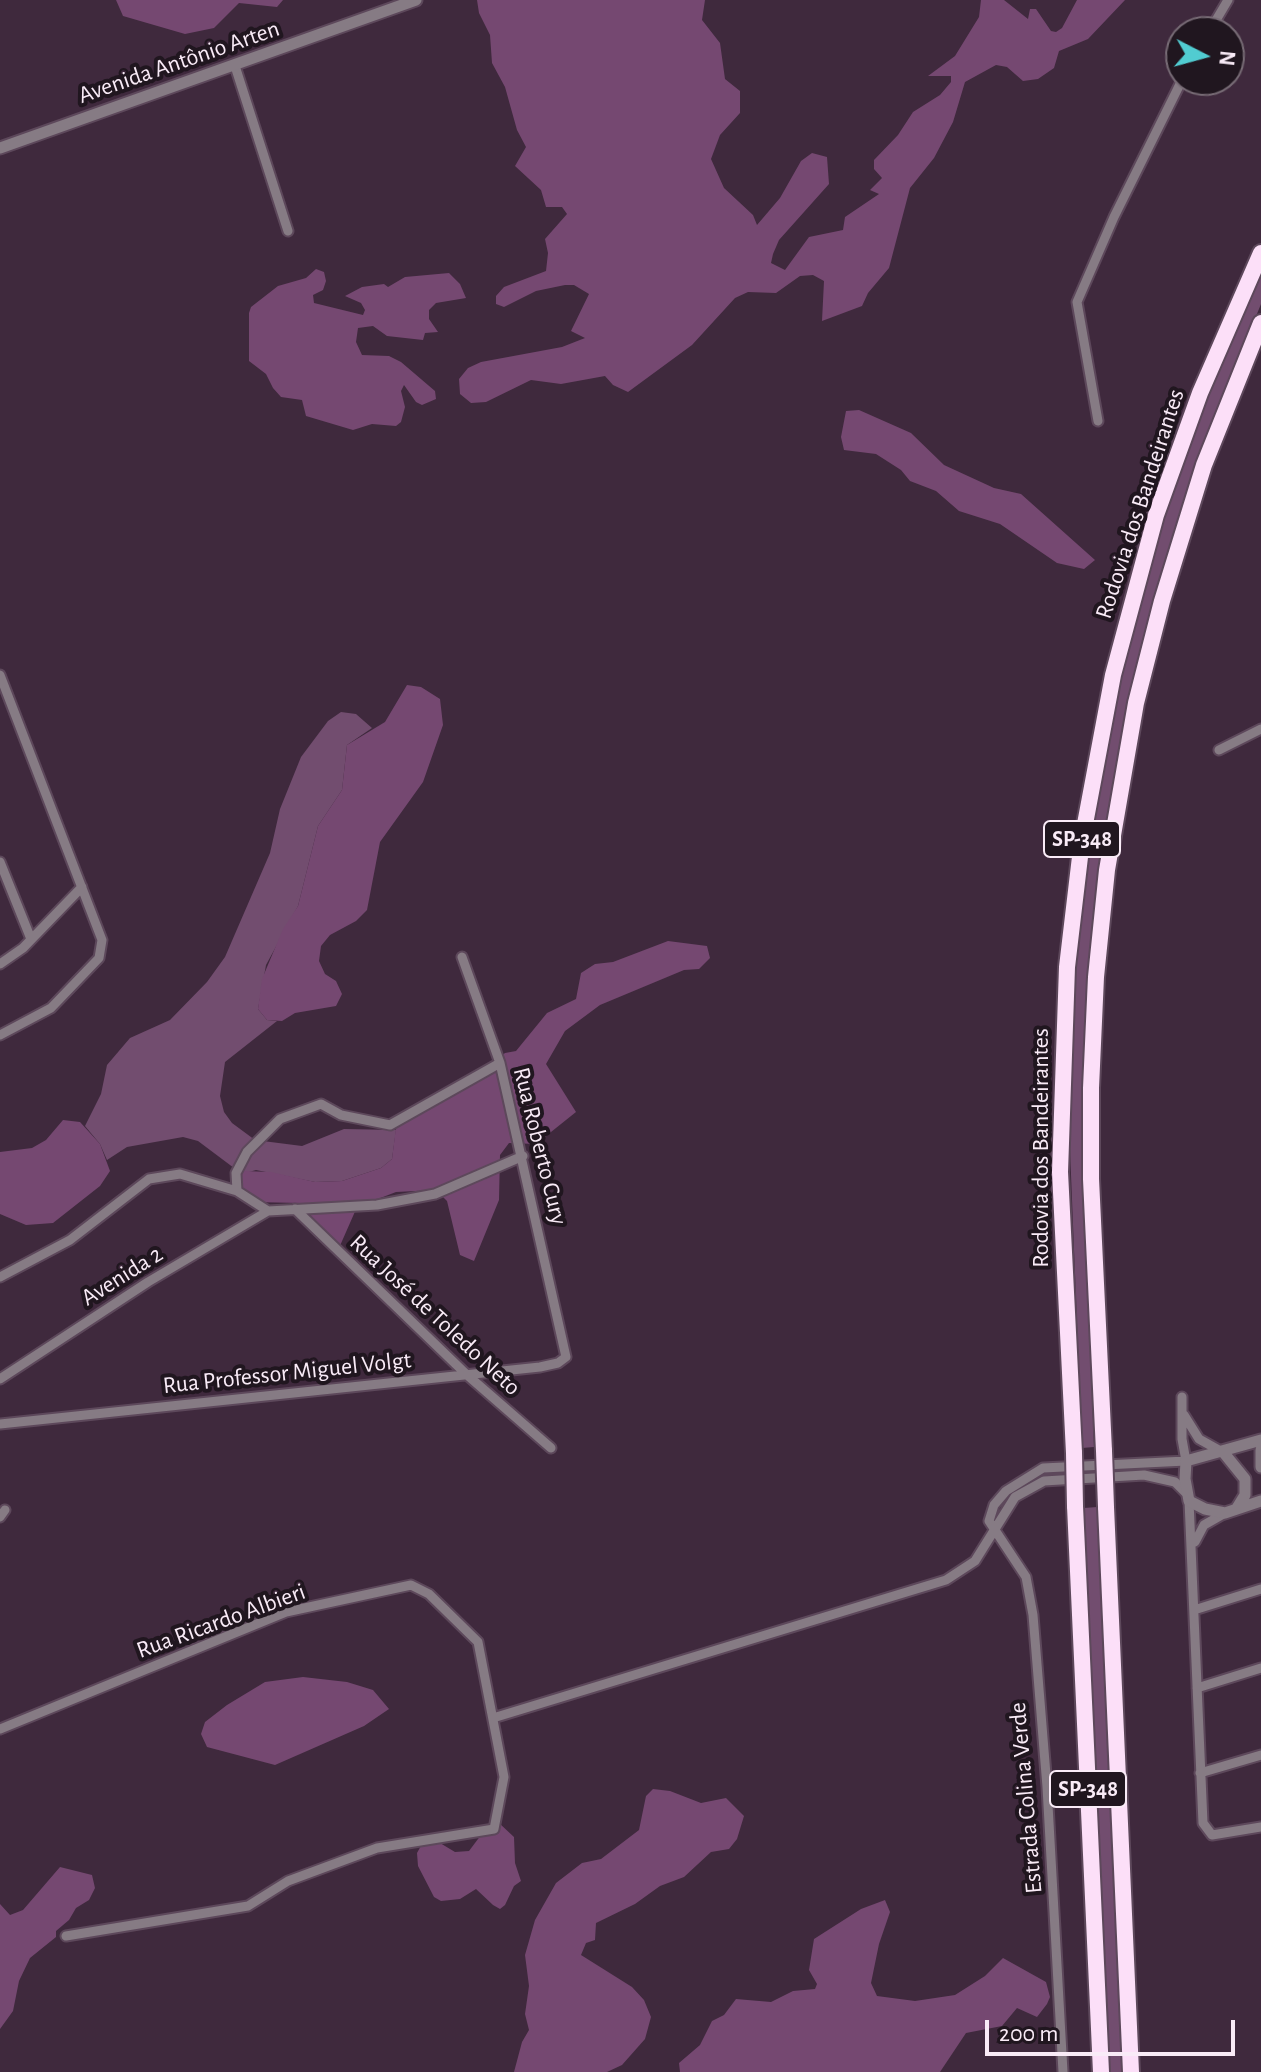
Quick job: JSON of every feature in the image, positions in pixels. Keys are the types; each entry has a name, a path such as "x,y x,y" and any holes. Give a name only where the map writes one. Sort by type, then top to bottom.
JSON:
{"highway":[{"name":"Rodovia dos Bandeirantes","path":"1101,2072 1060,1157 1067,967 1082,840 1113,675 1156,515 1204,380 1261,253"},
{"name":"Rodovia dos Bandeirantes","path":"1131,2072 1093,1224 1091,1088 1096,977 1107,870 1136,703 1166,585 1204,465 1261,323"}],"street":[{"name":"Avenida Antônio Arten","path":"0,148 416,0"},
{"path":"235,66 288,231"},
{"path":"1098,421 1077,302 1114,217 1174,96"},
{"path":"0,675 101,933 99,958 51,1008 0,1035"},
{"path":"1219,750 1261,729"},
{"path":"0,862 5,889 31,939"},
{"path":"0,964 31,939 82,887"},
{"name":"Rua Roberto Cury","path":"462,957 500,1063 567,1347"},
{"path":"237,1191 236,1173 247,1152 280,1119 321,1104 341,1115 390,1125 500,1063"},
{"path":"0,1277 70,1240 149,1179 180,1174 237,1191 268,1211 377,1205 435,1194 523,1156"},
{"name":"Rua José de Toledo Neto","path":"295,1209 466,1374 551,1448"},
{"name":"Avenida 2","path":"0,1379 148,1282 268,1211"},
{"name":"Rua Professor Miguel Volgt","path":"0,1424 558,1363 566,1357 567,1347"},
{"path":"1182,1397 1203,1823 1212,1835 1261,1827"},
{"path":"1182,1412 1199,1439 1224,1453 1245,1479 1245,1495 1231,1510 1197,1533 1192,1553"},
{"path":"994,1532 989,1521 1000,1498 1021,1479 1043,1468 1186,1461 1224,1453 1261,1440"},
{"path":"1261,1450 1261,1467"},
{"path":"493,1718 946,1580 975,1561 1015,1497 1033,1485 1055,1479 1144,1475 1175,1482 1205,1509 1231,1510 1261,1501"},
{"name":"Estrada Colina Verde","path":"994,1532 1026,1577 1033,1615 1051,1846 1063,2072"},
{"name":"Rua Ricardo Albieri","path":"0,1729 286,1612 411,1585 429,1594 478,1642 504,1777 494,1829 377,1848 288,1881 248,1906 66,1936"},
{"path":"1194,1610 1261,1589"},
{"path":"1197,1688 1261,1668"},
{"path":"1200,1773 1261,1755"}],"shaded area":[{"path":"116,0 283,0 277,7 239,3 214,28 185,34 123,16"},
{"path":"477,0 705,0 702,20 720,43 725,79 740,91 740,113 720,135 711,159 724,188 753,215 757,225 780,198 801,161 812,153 827,157 829,184 779,240 773,254 771,263 785,270 809,237 843,230 845,217 879,194 870,190 882,178 874,169 874,160 898,135 913,112 940,95 951,82 951,76 928,76 955,56 979,17 981,0 1004,0 1028,19 1030,9 1036,9 1051,31 1056,32 1062,28 1077,0 1125,0 1088,39 1059,51 1054,68 1038,79 1023,81 1007,67 996,65 965,82 953,122 934,158 910,188 889,268 868,293 862,306 822,321 824,281 813,275 800,276 776,293 748,292 735,298 692,345 628,392 613,385 605,376 561,384 531,380 486,402 471,403 460,394 459,379 468,368 481,362 562,347 585,338 571,331 589,294 574,285 565,285 536,291 504,307 496,304 496,296 504,287 546,271 548,253 545,239 567,214 562,207 546,207 541,190 515,166 526,147 517,130 505,87 492,63 490,35 479,13"},
{"path":"316,269 324,272 326,281 323,290 313,295 314,303 363,315 365,310 361,303 345,296 362,287 384,284 388,287 405,277 449,273 460,284 466,298 436,303 429,310 429,319 438,332 425,333 423,340 387,336 373,326 358,328 356,342 362,355 389,356 401,362 435,391 436,399 422,405 416,402 404,385 401,391 405,407 401,422 396,426 372,424 353,430 306,416 302,400 281,397 266,374 249,361 249,313 251,307 278,286 306,278"},
{"path":"1261,269 1261,304 1201,451 1159,583 1127,709 1104,836 1091,955 1085,1203 1094,1447 1082,1448 1069,1125 1077,945 1094,808 1121,668 1163,518 1217,369"},
{"path":"859,410 911,433 944,465 994,488 1021,494 1095,560 1084,569 1057,563 1000,524 959,511 936,491 910,481 901,470 876,454 844,450 841,437 846,411"},
{"path":"407,685 421,687 440,699 443,725 423,782 380,842 367,910 356,921 330,935 321,946 319,961 325,974 336,981 342,994 336,1006 295,1013 282,1021 267,1020 258,1009 262,979 283,929 298,906 318,826 342,790 347,745 385,722"},
{"path":"341,712 356,714 372,728 347,745 342,790 318,826 298,906 266,965 258,1009 267,1020 277,1021 225,1062 220,1096 224,1112 232,1123 255,1140 302,1146 344,1129 396,1130 392,1159 381,1168 342,1181 315,1182 256,1170 242,1174 198,1141 183,1137 127,1147 107,1160 100,1144 85,1126 101,1094 107,1065 130,1038 170,1020 207,982 225,957 270,853 280,809 301,757 328,721"},
{"path":"668,941 707,946 710,958 699,969 684,970 600,1005 565,1031 546,1064 576,1112 536,1144 509,1143 500,1155 499,1200 474,1261 460,1255 447,1201 436,1190 396,1192 357,1207 339,1248 300,1203 252,1202 238,1196 237,1183 244,1171 271,1172 315,1182 342,1181 381,1168 392,1159 396,1127 458,1090 505,1053 516,1051 547,1013 576,999 581,973 595,964 613,962"},
{"path":"63,1120 80,1122 100,1144 110,1171 100,1186 53,1223 26,1225 0,1214 0,1152 32,1148 46,1140"},
{"path":"1097,1507 1123,2072 1109,2072 1084,1508"},
{"path":"303,1677 347,1682 373,1690 389,1709 364,1726 275,1765 207,1747 201,1734 205,1722 227,1705 265,1682"},
{"path":"653,1789 670,1791 701,1803 726,1798 744,1816 737,1839 729,1849 711,1852 684,1877 660,1886 635,1904 596,1923 595,1940 586,1943 581,1955 632,1987 644,2000 651,2017 645,2039 622,2065 607,2072 514,2072 522,2042 529,2030 525,2014 529,1986 525,1955 535,1920 556,1883 582,1863 601,1859 639,1830 646,1796"},
{"path":"499,1823 514,1837 515,1863 521,1881 514,1886 505,1905 500,1909 476,1889 460,1899 441,1901 434,1897 418,1866 417,1853 423,1842 435,1840 455,1852 469,1851 481,1835"},
{"path":"60,1867 92,1875 95,1888 89,1900 76,1908 69,1920 56,1931 56,1937 30,1958 19,1981 13,2011 0,2029 0,1904 10,1915 23,1910"},
{"path":"885,1900 890,1912 871,1983 877,1996 915,2001 955,1995 985,1976 1003,1958 1046,1982 1050,1997 1047,2004 1037,2017 1017,2008 1002,2026 966,2033 940,2072 680,2072 679,2063 700,2045 712,2021 724,2015 736,1999 771,2002 793,1991 815,1989 817,1984 809,1970 814,1939 861,1909"}]}
